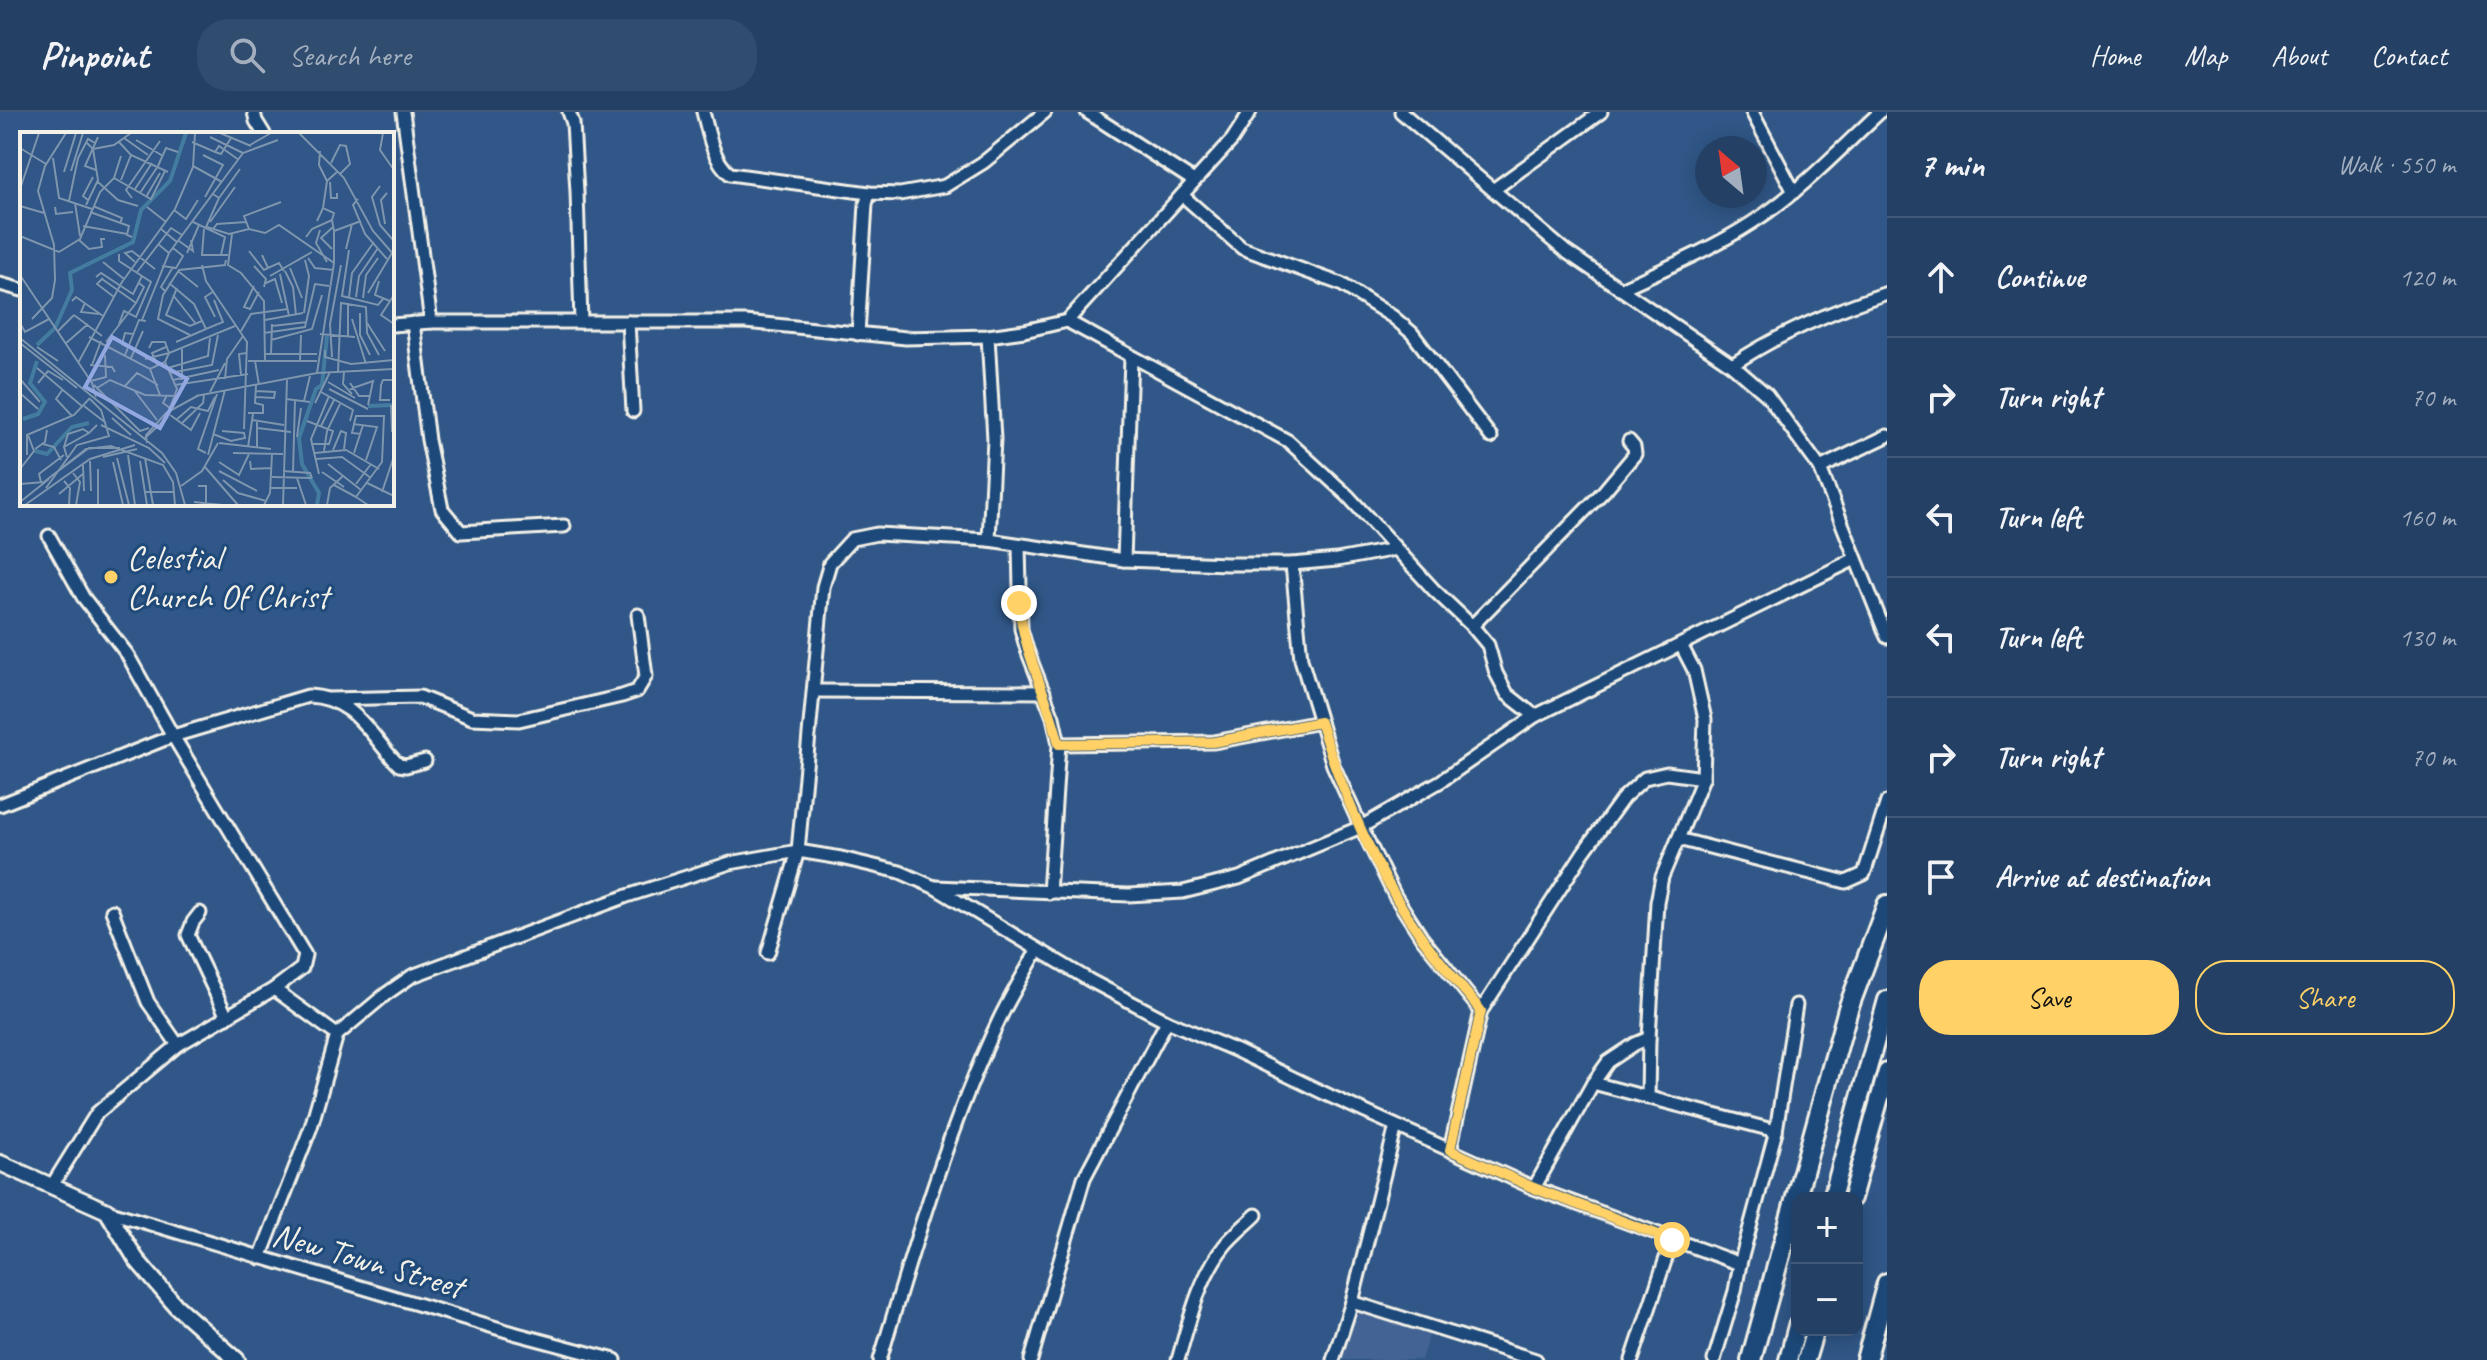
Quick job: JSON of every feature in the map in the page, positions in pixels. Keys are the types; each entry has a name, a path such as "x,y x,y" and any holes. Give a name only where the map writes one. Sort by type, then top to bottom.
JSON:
{"highway":[{"path":"1751,1360 1825,1102 1848,1009 1887,905"},
{"path":"1866,1360 1887,1283"}],"main road":[{"path":"1834,1192 1887,1000"},
{"path":"1854,1192 1887,1072"},
{"path":"1788,1360 1794,1336"},
{"path":"1806,1360 1813,1336"}],"street":[{"path":"254,112 263,132"},
{"path":"403,112 431,322"},
{"path":"569,112 573,123 577,192 581,322"},
{"path":"703,112 715,156 721,167 730,174 869,193 900,194 945,186 984,162 1045,112"},
{"path":"1087,112 1194,181"},
{"path":"394,325 431,322 745,322 906,338 988,336 1067,321 1232,140 1250,112"},
{"path":"1401,112 1416,117 1493,190 1565,251 1732,365 1767,395 1820,468 1887,637"},
{"path":"1493,190 1601,112"},
{"path":"1752,112 1794,192"},
{"path":"1620,289 1752,223 1794,192 1880,112"},
{"path":"394,136 407,135"},
{"path":"858,334 869,193"},
{"path":"1182,195 1242,248 1341,284 1393,317 1412,333 1491,437"},
{"path":"0,284 20,289"},
{"path":"1732,365 1763,344 1837,310 1887,293"},
{"path":"1067,321 1288,441 1348,496 1472,626 1488,645 1496,673 1507,694 1535,716"},
{"path":"628,322 633,411"},
{"path":"413,323 428,440 442,509 452,523 461,532 564,526"},
{"path":"988,336 994,439 989,540"},
{"path":"1124,560 1131,358"},
{"path":"1820,468 1887,436"},
{"path":"1472,626 1635,454 1629,441"},
{"path":"768,953 798,851 823,587 830,563 852,539 877,534 989,540 1124,560 1292,564 1337,560 1396,549"},
{"path":"49,536 83,597 127,654 305,955 302,968 274,989 178,1045 97,1113 51,1187"},
{"path":"1019,546 1021,629 1059,744 1049,893"},
{"path":"934,887 1128,895 1183,892 1239,878 1361,827 1441,781 1535,716 1855,559"},
{"path":"1292,564 1301,659 1333,765 1395,896 1422,938 1481,1011"},
{"path":"0,805 173,736 308,696 329,699 420,697 472,718 507,720 519,720 622,696 637,691 646,676 638,615"},
{"path":"1648,1098 1657,902 1662,877 1703,778 1705,719 1702,696 1694,670 1681,645"},
{"path":"815,691 1044,692"},
{"path":"329,699 368,725 399,765 425,761"},
{"path":"1059,744 1214,742 1320,722"},
{"path":"1450,1150 1481,1011 1583,853 1623,798 1645,778 1667,773 1703,778"},
{"path":"1678,839 1846,882 1864,874 1887,802"},
{"path":"260,1258 311,1127 337,1035 386,994 412,976 627,896 730,863 798,851 900,872 934,887 1037,951 1167,1021 1534,1188 1740,1264"},
{"path":"112,911 148,1002 178,1045"},
{"path":"200,913 188,935 227,1017"},
{"path":"880,1360 965,1100 999,1018 1037,951"},
{"path":"274,989 337,1035"},
{"path":"1714,1360 1776,1131 1796,1005"},
{"path":"1031,1360 1084,1178 1167,1021"},
{"path":"1534,1188 1608,1062 1649,1038"},
{"path":"1593,1083 1776,1131"},
{"path":"1333,1360 1352,1302 1396,1126"},
{"path":"2,1166 107,1211 136,1259 176,1306 237,1360"},
{"name":"New Town Street","path":"107,1211 517,1334 615,1360"},
{"path":"1178,1360 1193,1308 1211,1268 1224,1246 1256,1215"},
{"path":"1632,1360 1672,1240"},
{"path":"1352,1302 1536,1360"}],"shaded area":[{"path":"1357,1308 1430,1332 1421,1360 1339,1360"}],"place":[{"name":"Celestial Church Of Christ","path":"111,577"}],"route":[{"path":"1019,603 1021,629 1053,717 1059,744 1227,741 1320,722 1333,765 1395,896 1422,938 1481,1011 1450,1150 1534,1188 1672,1240"}]}
